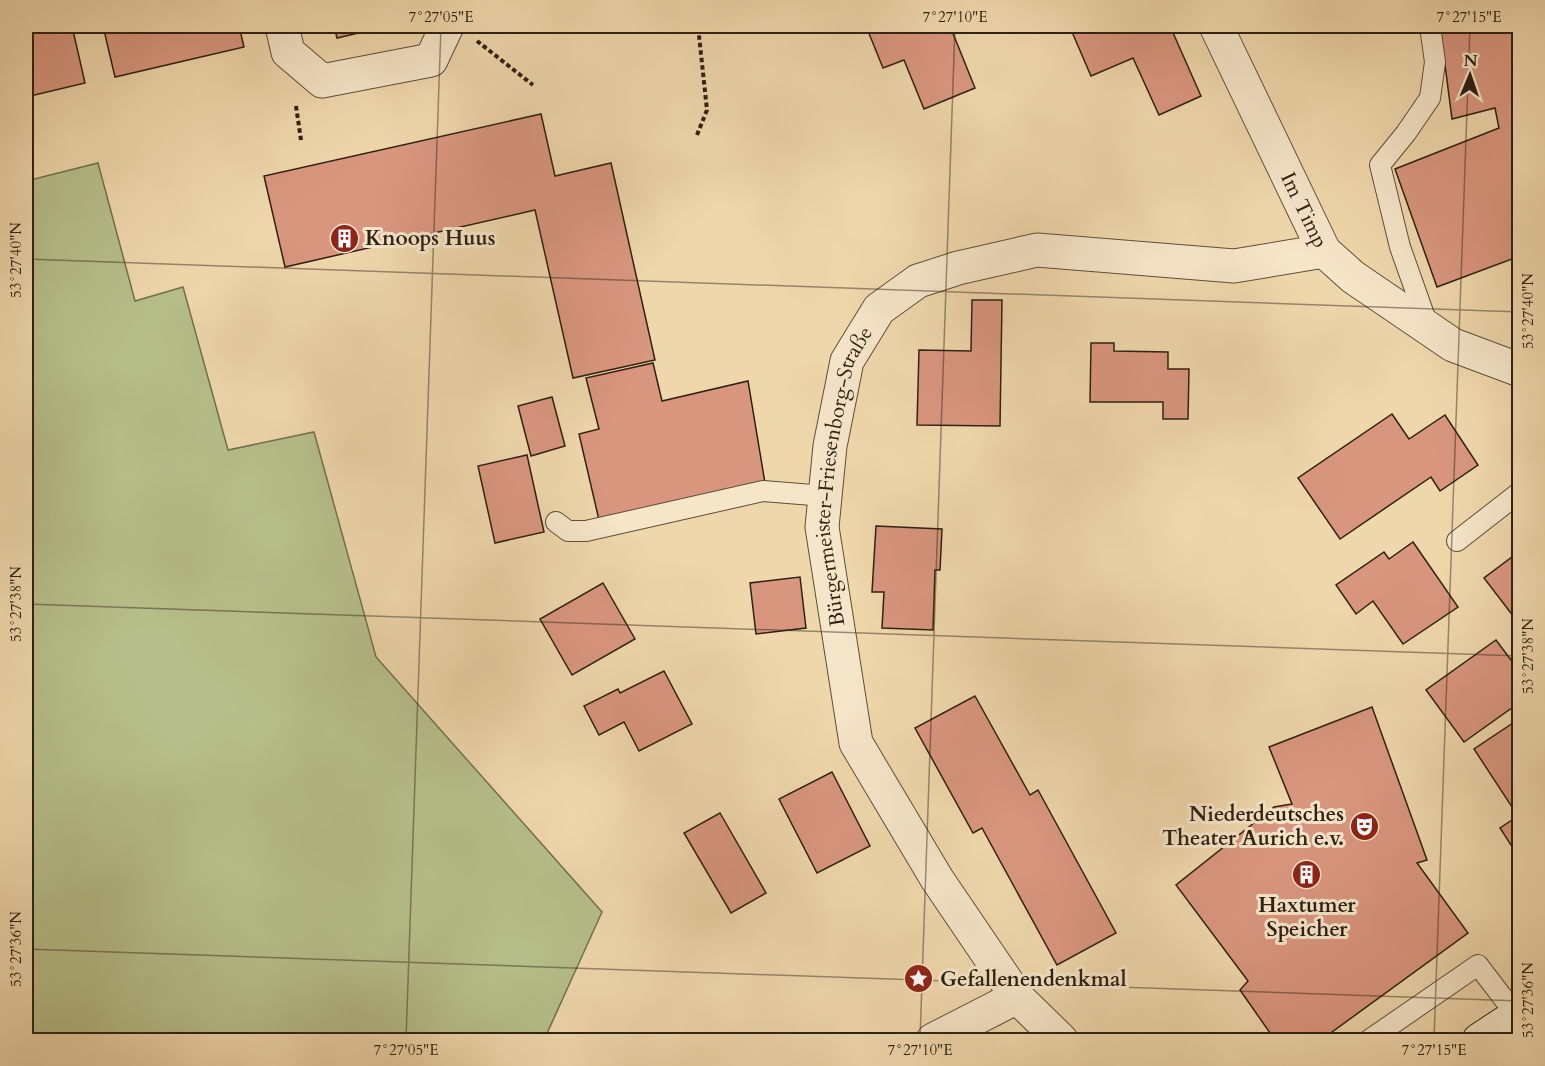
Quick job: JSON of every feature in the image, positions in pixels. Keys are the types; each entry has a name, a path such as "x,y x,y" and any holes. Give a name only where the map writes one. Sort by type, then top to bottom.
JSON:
{"street":[{"path":"282,26 288,52 322,81 431,60 447,26"},
{"name":"Im Timp","path":"1216,26 1324,251 1353,277 1453,345 1520,370"},
{"name":"Bürgermeister-Friesenborg-Straße","path":"1061,1041 1017,997 937,879 856,743 822,527 830,446 847,361 879,309 918,281 958,268 1036,250 1234,266 1324,251"},
{"path":"933,1041 1017,997"},
{"path":"1479,1041 1518,1016"}],"lane":[{"path":"1429,328 1400,247 1380,165 1430,98 1436,62 1430,26"},
{"path":"556,522 568,531 586,531 763,491 825,496"},
{"path":"1456,541 1520,492"},
{"path":"1370,1041 1478,964 1518,1016"}],"path":[{"path":"697,135 707,110 698,26"},
{"path":"477,40 533,85"}],"green space":[{"path":"98,163 135,301 183,287 228,450 314,432 376,657 602,912 544,1040 26,1040 26,181"}],"building":[{"path":"26,26 72,26 85,83 26,97"},
{"path":"103,26 239,26 244,47 115,77"},
{"path":"334,26 388,26 337,38"},
{"path":"866,26 950,26 975,88 924,109 904,60 883,68"},
{"path":"1086,26 1170,26 1201,96 1159,115 1133,58 1091,76 1072,32"},
{"path":"1440,26 1520,26 1520,256 1437,287 1395,169 1499,128 1495,108 1452,119"},
{"name":"Knoops Huus","path":"541,114 555,176 611,163 655,360 573,378 535,210 285,267 264,176"},
{"path":"972,300 1002,300 1000,426 917,425 919,350 971,351"},
{"path":"1091,343 1114,343 1114,351 1168,352 1168,369 1189,369 1188,419 1163,419 1163,402 1090,402"},
{"path":"653,363 662,401 748,381 765,483 599,520 579,434 599,429 586,378"},
{"path":"552,397 565,446 531,456 518,406"},
{"path":"1392,414 1409,439 1445,415 1478,465 1440,491 1431,477 1340,539 1298,478"},
{"path":"527,455 544,532 495,543 478,466"},
{"path":"876,526 942,529 940,570 935,570 933,630 882,628 884,592 872,592"},
{"path":"1413,542 1458,607 1403,644 1373,601 1356,614 1336,585 1384,552 1389,559"},
{"path":"1520,551 1520,625 1484,578"},
{"path":"800,577 806,628 756,634 750,583"},
{"path":"603,583 635,639 572,675 540,619"},
{"path":"1496,640 1520,672 1520,702 1464,742 1426,690"},
{"path":"664,671 692,724 639,751 624,722 599,735 584,706 618,689 620,693"},
{"path":"975,696 1030,795 1038,790 1116,933 1057,965 982,828 973,833 915,728"},
{"name":"Haxtumer Speicher","path":"1372,707 1427,860 1417,863 1468,933 1321,1040 1275,1040 1240,990 1248,981 1176,885 1274,807 1292,804 1269,747"},
{"path":"1513,723 1517,730 1520,729 1520,859 1500,828 1518,816 1474,749"},
{"path":"832,772 870,846 817,873 779,799"},
{"path":"720,813 766,893 731,913 684,833"},
{"path":"776,1034 825,1039 825,1040 776,1040"}],"place":[{"name":"Knoops Huus","path":"344,238"},
{"name":"Niederdeutsches Theater Aurich e.v.","path":"1365,826"},
{"name":"Haxtumer Speicher","path":"1307,874"},
{"name":"Gefallenendenkmal","path":"919,979"}]}
